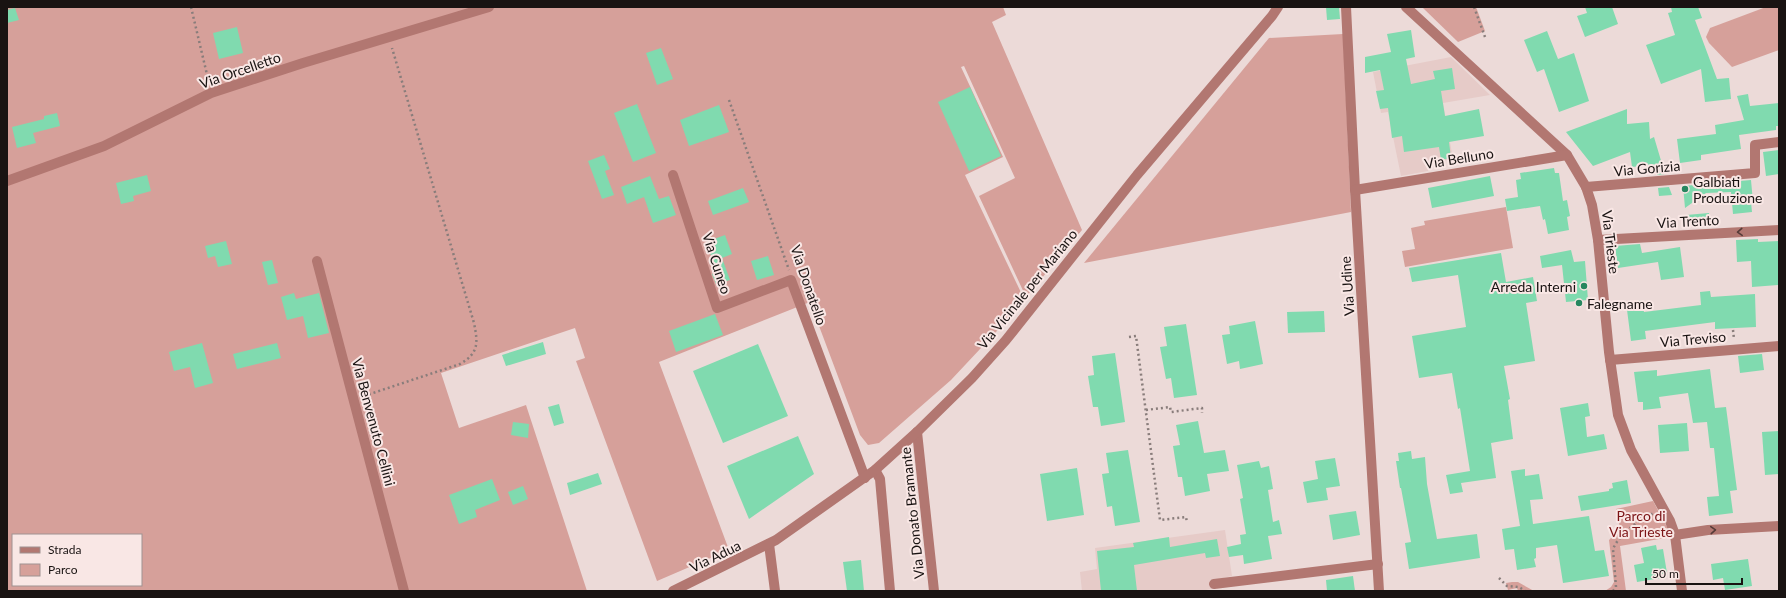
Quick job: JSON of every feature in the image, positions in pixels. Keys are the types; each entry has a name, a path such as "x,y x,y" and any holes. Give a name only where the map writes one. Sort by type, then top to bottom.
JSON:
{"street":[{"name":"Via Orcelletto","path":"7,181 104,146 211,93 303,63 489,7"},
{"path":"1272,16 1278,7"},
{"path":"1272,16 1284,7"},
{"name":"Via Udine","path":"1346,7 1355,190 1379,591"},
{"name":"Via Trieste","path":"1406,7 1567,155 1586,187 1592,205 1598,240 1615,396 1624,432 1631,450 1662,504 1675,535 1682,591"},
{"name":"Via Vicinale per Mariano","path":"769,544 875,470 917,432 972,378 1006,340 1137,175 1272,16"},
{"name":"Via Gorizia","path":"1586,187 1755,173 1755,145 1779,142"},
{"name":"Via Belluno","path":"1355,190 1567,155"},
{"name":"Via Cuneo","path":"673,175 717,308 791,280"},
{"name":"Via Trento","path":"1598,240 1779,230"},
{"name":"Via Benvenuto Cellini","path":"317,261 404,591"},
{"name":"Via Donatello","path":"791,280 865,478"},
{"name":"Via Treviso","path":"1610,360 1779,346"},
{"name":"Via Donato Bramante","path":"917,432 934,591"},
{"path":"875,470 880,479 890,591"},
{"path":"1675,535 1708,530 1779,526"},
{"path":"769,544 775,591"},
{"name":"Via Adua","path":"673,591 769,544"},
{"path":"1214,584 1378,564"}],"path":[{"path":"191,7 211,93"},
{"path":"1474,7 1485,37"},
{"path":"354,400 460,364 470,358 476,342 474,323 389,38"},
{"name":"Via Donatello","path":"729,100 788,267 791,280"},
{"path":"1733,330 1734,340"},
{"path":"1129,337 1136,336 1160,520 1186,517 1187,523"},
{"path":"1146,410 1170,407 1171,412 1202,408 1202,414"},
{"path":"1613,591 1616,587 1613,549 1615,544 1632,526 1657,511 1662,504"},
{"path":"1499,578 1507,586 1519,587 1525,591"}],"shaded area":[{"path":"1451,57 1490,95 1443,103 1453,159 1433,163 1428,171 1401,176 1388,112 1381,113 1373,72"},
{"path":"1225,530 1232,576 1210,581 1212,589 1201,591 1082,591 1080,572 1097,569 1095,548"}],"green space":[{"path":"7,7 1003,7 1006,15 992,22 1082,230 1026,297 979,196 1015,178 964,66 961,67 1003,157 965,175 1025,301 951,380 879,443 868,445 860,435 810,302 659,362 729,550 657,581 576,361 585,358 575,328 441,373 459,428 526,405 587,591 7,591"},
{"path":"1422,7 1476,7 1485,31 1458,42"},
{"path":"1766,7 1779,7 1779,50 1732,67 1709,43 1706,37 1710,28"},
{"path":"1343,34 1351,212 1084,263 1269,38"},
{"path":"1506,207 1513,248 1405,267 1402,251 1415,249 1411,228 1425,225 1424,221"},
{"name":"Parco di Via Trieste","path":"1653,501 1667,527 1670,537 1620,546 1626,591 1605,591 1611,587 1614,582 1609,540 1616,533 1621,532 1616,509"},
{"path":"1518,582 1534,591 1518,591 1517,588 1508,590 1506,583"}],"building":[{"path":"1326,7 1339,7 1340,19 1327,20"},
{"path":"1585,7 1612,7 1618,24 1585,37 1577,16 1587,13"},
{"path":"1671,7 1698,7 1702,18 1695,20 1717,79 1729,78 1731,99 1705,102 1701,69 1661,84 1646,45 1675,35 1668,13 1672,12"},
{"path":"15,8 19,20 7,23 7,10"},
{"path":"237,27 243,53 219,59 213,33"},
{"path":"1411,30 1415,57 1406,59 1411,84 1435,79 1433,71 1452,68 1455,89 1441,91 1445,116 1479,109 1484,136 1449,142 1451,158 1441,160 1439,147 1404,152 1402,136 1392,138 1388,108 1380,109 1376,91 1384,90 1380,70 1365,73 1365,57 1391,52 1387,34"},
{"path":"1547,31 1558,59 1574,53 1589,101 1559,112 1544,69 1537,72 1524,40"},
{"path":"661,48 673,79 657,85 646,53"},
{"path":"970,87 1001,156 969,171 938,102"},
{"path":"1748,94 1750,106 1779,103 1779,126 1776,126 1776,130 1739,135 1741,149 1701,155 1701,160 1680,163 1677,139 1716,134 1715,125 1744,120 1737,96"},
{"path":"637,104 656,153 633,162 614,113"},
{"path":"719,105 729,132 689,146 680,120"},
{"path":"1627,109 1627,124 1649,122 1650,139 1654,137 1665,174 1657,175 1657,170 1652,170 1651,165 1632,167 1630,152 1593,166 1566,132"},
{"path":"57,113 60,126 33,133 36,143 17,148 12,127 44,119 44,116"},
{"path":"1779,150 1779,174 1766,176 1763,152"},
{"path":"604,155 610,169 605,171 614,195 602,199 588,161"},
{"path":"1554,168 1555,173 1559,173 1563,201 1567,200 1570,216 1567,217 1569,230 1548,234 1545,219 1543,220 1540,206 1507,211 1505,199 1518,197 1516,180 1521,179 1520,173"},
{"path":"147,175 151,191 133,196 134,201 121,204 116,183"},
{"path":"650,176 659,199 669,196 676,215 653,223 644,197 627,204 621,187"},
{"path":"1490,176 1494,196 1432,208 1428,188"},
{"path":"1751,180 1753,202 1751,202 1752,212 1733,214 1731,192 1706,193 1685,208 1683,186"},
{"path":"1669,187 1672,195 1659,196 1658,188"},
{"path":"743,188 749,202 713,215 708,201"},
{"path":"1709,213 1710,224 1688,226 1686,215"},
{"path":"725,235 732,254 722,258 730,280 716,284 712,274 717,272 706,242"},
{"path":"1758,239 1758,242 1779,241 1778,285 1752,287 1751,261 1737,262 1736,240"},
{"path":"226,241 232,264 218,267 215,256 208,258 205,246"},
{"path":"1640,244 1642,253 1680,247 1684,277 1661,280 1658,262 1618,268 1615,246"},
{"path":"1571,250 1574,262 1585,261 1588,300 1566,302 1562,265 1542,268 1540,256"},
{"path":"1501,253 1506,282 1533,277 1537,301 1526,303 1535,361 1504,366 1510,399 1508,400 1513,439 1491,443 1496,478 1461,483 1463,492 1450,494 1446,475 1470,471 1460,408 1458,409 1452,373 1419,378 1412,336 1466,327 1458,275 1412,282 1409,268"},
{"path":"768,256 774,275 757,280 751,261"},
{"path":"272,260 278,283 268,285 262,262"},
{"path":"1710,291 1711,297 1755,294 1756,327 1715,329 1715,322 1645,331 1646,339 1631,341 1626,302 1642,300 1644,312 1701,305 1700,292"},
{"path":"294,293 296,299 319,293 329,333 308,338 303,316 287,320 281,297"},
{"path":"1324,311 1325,332 1288,333 1287,312"},
{"path":"715,314 723,335 676,352 669,331"},
{"path":"1255,321 1263,364 1240,369 1239,361 1227,364 1222,335 1230,334 1229,326"},
{"path":"1186,324 1197,395 1174,398 1171,378 1166,379 1160,347 1167,346 1164,327"},
{"path":"543,342 546,354 506,366 502,355"},
{"path":"202,343 213,383 195,388 190,367 174,371 169,352"},
{"path":"277,343 281,358 237,369 233,354"},
{"path":"758,344 788,416 723,443 693,371"},
{"path":"1115,353 1125,422 1101,426 1098,407 1093,407 1088,376 1094,375 1092,356"},
{"path":"1762,354 1764,370 1740,373 1738,356"},
{"path":"1710,369 1715,408 1726,407 1737,490 1730,491 1733,513 1709,516 1707,497 1719,496 1714,448 1710,448 1707,422 1693,423 1688,393 1659,397 1661,408 1643,410 1643,402 1638,402 1634,372 1657,370 1657,376"},
{"path":"1588,403 1590,416 1585,417 1587,437 1604,434 1607,449 1568,456 1560,408"},
{"path":"559,404 564,423 554,426 548,407"},
{"path":"1198,421 1204,453 1225,450 1229,471 1207,474 1210,491 1185,496 1182,477 1178,477 1173,446 1180,445 1176,425"},
{"path":"513,422 529,424 528,438 511,435"},
{"path":"1687,423 1689,451 1660,453 1658,425"},
{"path":"1779,431 1779,474 1765,475 1762,432"},
{"path":"798,436 814,474 749,519 727,466"},
{"path":"1128,450 1140,522 1115,526 1112,506 1107,507 1102,474 1109,473 1106,453"},
{"path":"1411,451 1412,459 1425,457 1427,484 1437,539 1477,534 1480,558 1409,569 1405,543 1411,542 1396,461 1399,461 1398,453"},
{"path":"1335,458 1340,486 1326,488 1328,500 1307,503 1303,482 1318,479 1315,461"},
{"path":"1259,461 1261,468 1269,466 1273,489 1268,490 1273,522 1279,520 1282,534 1268,536 1272,559 1244,564 1243,555 1229,557 1227,547 1241,544 1240,535 1246,534 1240,499 1243,498 1237,465"},
{"path":"1077,468 1084,515 1047,521 1040,474"},
{"path":"1525,469 1525,476 1539,474 1543,499 1530,500 1533,524 1589,516 1595,551 1604,550 1609,576 1563,583 1557,545 1536,548 1536,558 1534,559 1536,567 1517,570 1514,549 1505,550 1502,529 1520,526 1511,471"},
{"path":"598,473 602,484 570,495 567,483"},
{"path":"492,479 500,500 475,510 477,517 459,524 449,495"},
{"path":"1627,480 1631,503 1581,511 1578,496 1609,491 1609,489 1613,488 1612,483"},
{"path":"523,486 528,499 513,505 508,492"},
{"path":"1356,511 1360,535 1333,540 1329,515"},
{"path":"1169,537 1170,547 1217,539 1220,556 1206,558 1205,553 1134,565 1137,591 1101,591 1097,551 1134,547 1133,543"},
{"path":"1656,545 1657,550 1663,549 1667,573 1660,574 1661,578 1637,582 1634,565 1644,563 1641,548"},
{"path":"1748,559 1752,586 1725,590 1723,578 1713,580 1711,564"},
{"path":"861,560 864,591 847,591 843,562"},
{"path":"1353,576 1355,591 1327,591 1326,580"}],"place":[{"name":"Galbiati Produzione","path":"1685,189"},
{"name":"Arreda Interni","path":"1584,286"},
{"name":"Falegname","path":"1579,303"}]}
